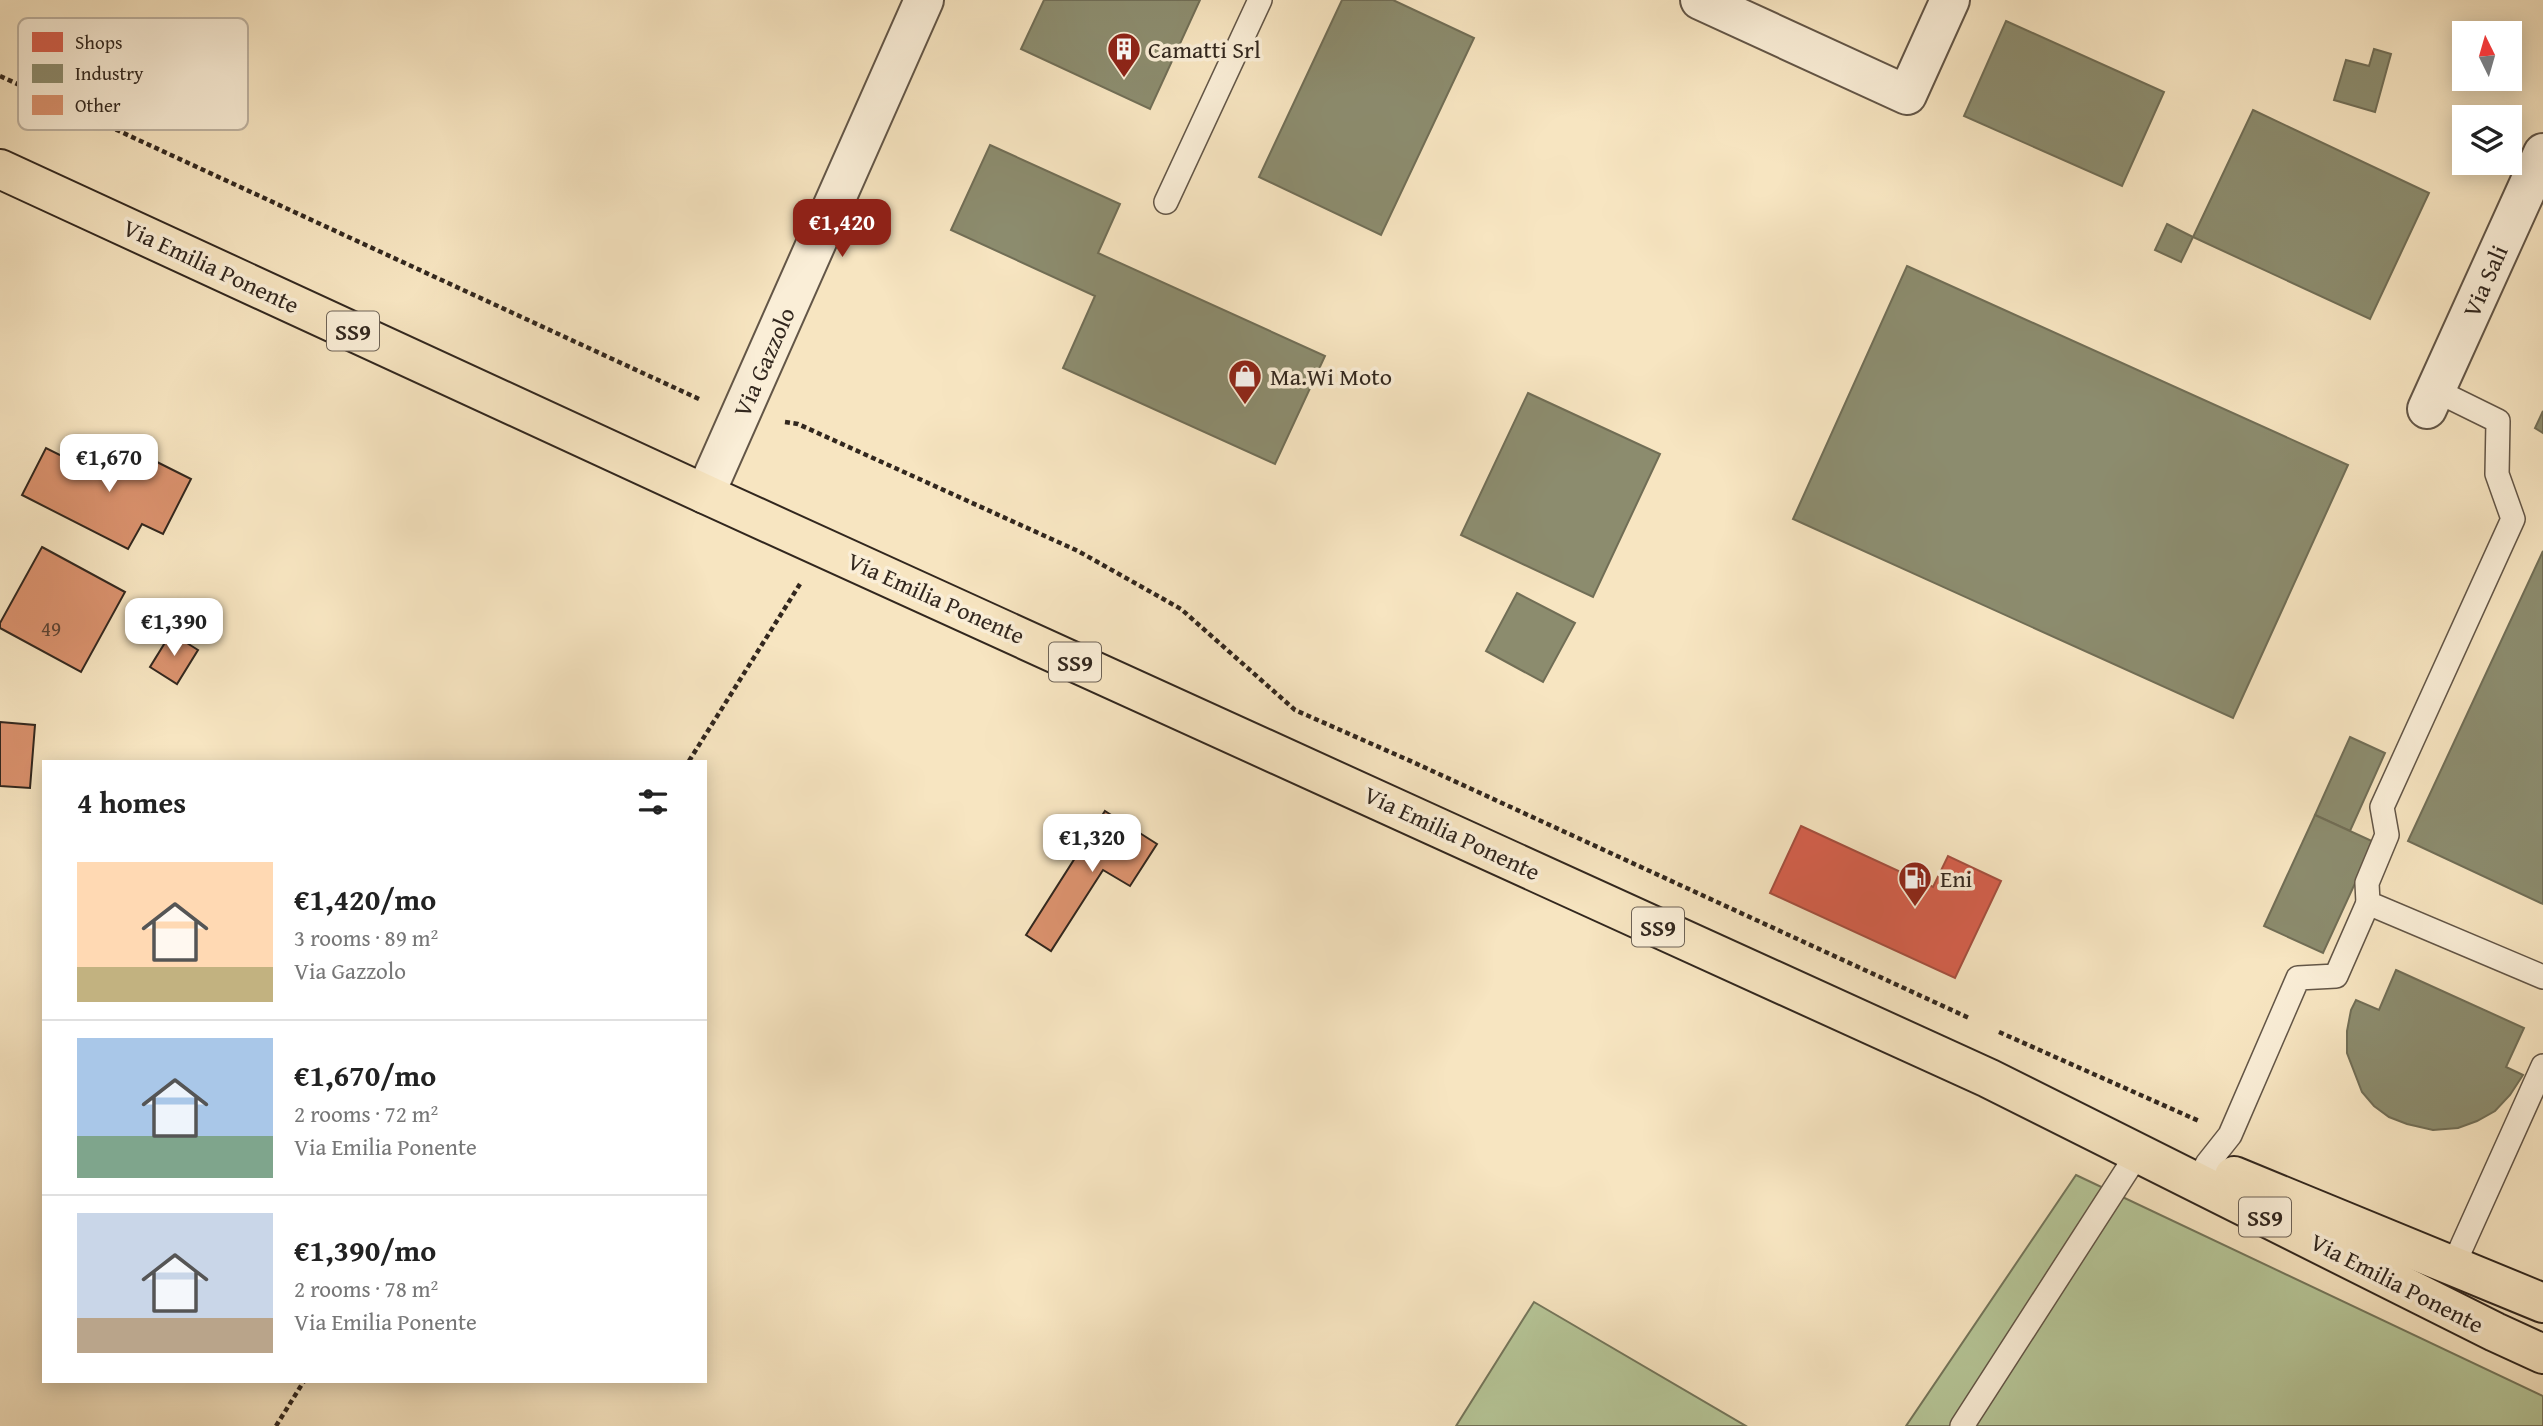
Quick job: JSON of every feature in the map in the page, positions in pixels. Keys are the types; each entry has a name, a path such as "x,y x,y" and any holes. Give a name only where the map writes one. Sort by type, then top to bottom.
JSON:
{"main road":[{"name":"Via Emilia Ponente","path":"0,169 705,494 1988,1078 2543,1354"},
{"name":"Via Emilia Ponente","path":"1988,1078 2218,1150 2453,1266 2543,1303"}],"street":[{"name":"Via Gazzolo","path":"705,494 924,0"},
{"path":"1700,0 1907,94 1950,0"},
{"name":"Via Sali","path":"2431,400 2543,153"}],"lane":[{"path":"1166,202 1260,0"},
{"path":"2218,1150 2298,978 2336,976 2368,903 2367,883 2387,835 2382,807 2513,519 2497,474 2498,421 2431,400"},
{"path":"2368,903 2543,977"},
{"path":"2453,1266 2543,1066"},
{"path":"1962,1426 2138,1153"}],"path":[{"path":"0,76 18,84"},
{"path":"119,130 685,394 741,414 798,424 1078,551 1181,609 1295,710 1416,762 1970,1018"},
{"path":"690,760 823,547"},
{"path":"1995,1030 2218,1150"},
{"path":"276,1426 303,1383"}],"green space":[{"path":"2076,1175 2543,1396 2543,1426 1906,1426"},
{"path":"1534,1302 1746,1426 1456,1426"}],"building: Shops":[{"path":"1801,826 1933,887 1948,856 2001,881 1955,978 1770,893"}],"building: Industry":[{"name":"Camatti Srl","path":"1044,0 1200,0 1150,109 1021,49"},
{"path":"1342,0 1393,0 1474,38 1381,235 1259,177"},
{"path":"2006,21 2164,92 2122,186 1964,116"},
{"path":"2374,49 2391,54 2375,112 2334,100 2346,60 2369,66"},
{"path":"2253,110 2429,193 2370,319 2193,237"},
{"path":"990,145 1120,204 1098,253 1325,356 1275,464 1063,368 1095,296 951,230"},
{"path":"2167,224 2193,237 2181,262 2155,250"},
{"path":"1907,266 2348,465 2233,718 1793,519"},
{"path":"1528,393 1660,454 1593,597 1461,535"},
{"path":"2543,411 2543,433 2535,428"},
{"path":"2543,551 2543,904 2408,841"},
{"path":"1517,593 1575,623 1543,682 1486,651"},
{"path":"2350,737 2385,753 2350,831 2315,815"},
{"path":"2315,815 2374,842 2323,953 2264,926"},
{"path":"2396,970 2524,1028 2506,1067 2523,1075 2495,1111 2458,1128 2433,1130 2389,1117 2374,1106 2362,1092 2347,1053 2351,1010 2356,1000 2379,1010"}],"building: Other":[{"path":"127,447 191,479 163,534 142,524 128,549 22,495 46,448 110,480"},
{"path":"42,547 125,592 81,672 0,628 0,623"},
{"path":"171,633 198,650 177,684 150,667"},
{"path":"0,722 35,725 30,788 0,786"},
{"path":"1105,811 1157,844 1130,886 1103,870 1051,951 1026,935"}],"place":[{"name":"Camatti Srl","path":"1124,79"},
{"name":"Ma.Wi Moto","path":"1245,406"},
{"name":"Eni","path":"1915,908"}]}
